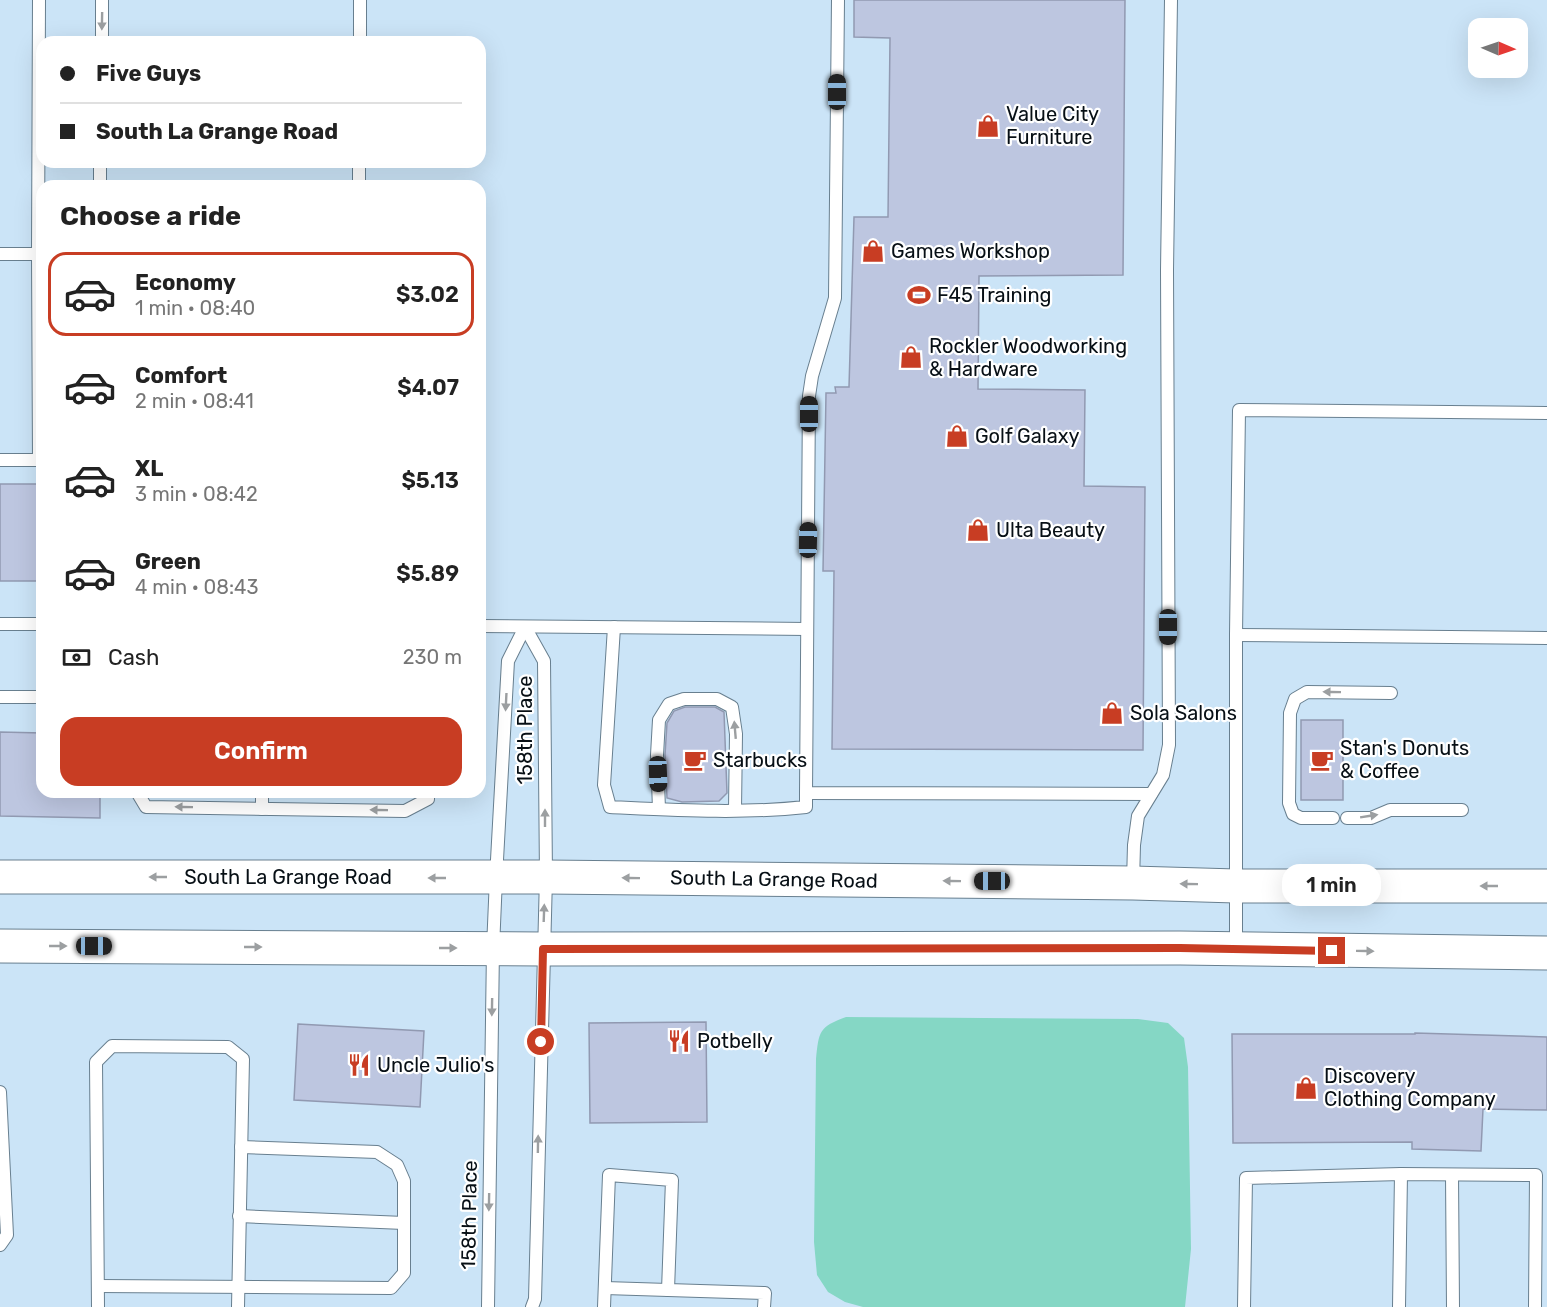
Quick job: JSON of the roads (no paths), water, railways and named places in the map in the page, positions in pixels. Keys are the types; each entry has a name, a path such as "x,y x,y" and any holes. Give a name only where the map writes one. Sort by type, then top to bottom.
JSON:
{"highway":[{"name":"South La Grange Road","path":"0,877 546,877 1236,886 1547,886"},
{"path":"0,946 1236,949 1547,953"}],"lane":[{"path":"39,0 39,36"},
{"path":"102,0 102,36"},
{"path":"360,0 360,36"},
{"path":"614,627 604,785 610,807 735,810 806,807 809,396 812,376 835,298 838,0"},
{"path":"1133,883 1134,845 1138,816 1163,775 1169,745 1167,270 1171,0"},
{"path":"0,254 36,254"},
{"path":"1236,949 1239,410 1547,413"},
{"path":"0,460 36,460"},
{"path":"0,624 36,624"},
{"path":"486,626 807,629"},
{"name":"158th Place","path":"525,627 544,661 546,877 532,1307"},
{"name":"158th Place","path":"488,1307 495,878 508,661 525,627"},
{"path":"1236,635 1547,638"},
{"path":"1333,818 1301,818 1293,814 1289,803 1290,713 1295,699 1306,692 1391,693"},
{"path":"0,697 36,697"},
{"path":"659,809 657,755 659,720 669,704 684,699 717,699 732,707 736,734 735,810"},
{"path":"806,793 1151,794"},
{"path":"141,798 146,807 405,811 428,798"},
{"path":"262,798 262,809"},
{"path":"1347,818 1371,818 1390,810 1462,810"},
{"path":"0,946 0,955"},
{"path":"98,1307 96,1062 112,1046 228,1047 243,1059 238,1307"},
{"path":"0,1092 7,1235 0,1245"},
{"path":"98,1286 391,1288 404,1273 404,1181 397,1165 377,1152 241,1147"},
{"path":"604,1307 609,1174 672,1180 668,1290"},
{"path":"1399,1307 1401,1174"},
{"path":"1244,1307 1246,1178 1401,1174 1536,1175 1535,1307"},
{"path":"1452,1175 1453,1307"},
{"path":"239,1216 404,1223"},
{"path":"604,1288 765,1293 764,1307"}],"place":[{"name":"Value City Furniture","path":"988,126"},
{"name":"Games Workshop","path":"873,251"},
{"name":"F45 Training","path":"919,295"},
{"name":"Rockler Woodworking & Hardware","path":"911,357"},
{"name":"Golf Galaxy","path":"957,436"},
{"name":"Ulta Beauty","path":"978,530"},
{"name":"Sola Salons","path":"1112,713"},
{"name":"Starbucks","path":"695,760"},
{"name":"Stan's Donuts & Coffee","path":"1322,760"},
{"name":"Potbelly","path":"679,1041"},
{"name":"Uncle Julio's","path":"359,1065"},
{"name":"Discovery Clothing Company","path":"1306,1088"}]}
